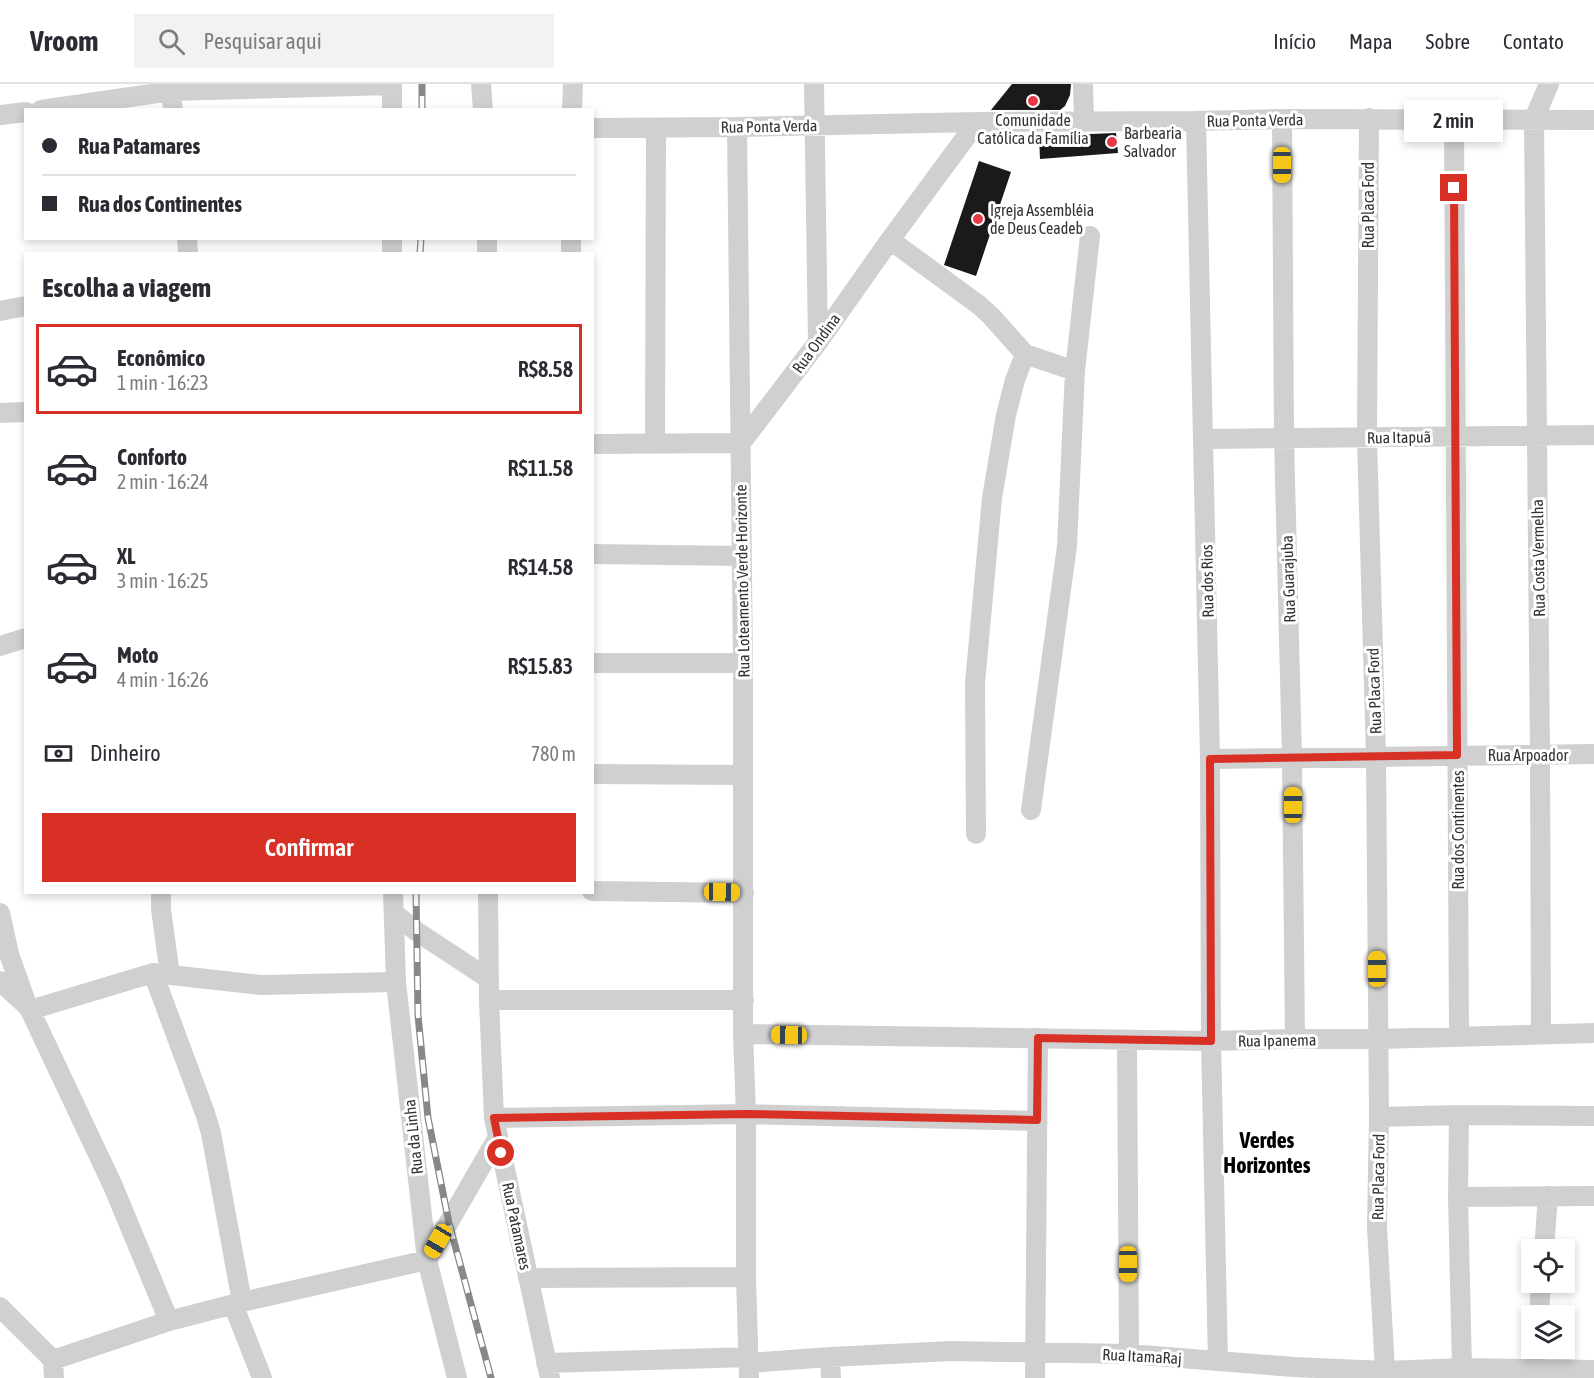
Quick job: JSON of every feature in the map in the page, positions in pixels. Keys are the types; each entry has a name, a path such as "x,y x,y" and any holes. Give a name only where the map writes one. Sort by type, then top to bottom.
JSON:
{"street":[{"path":"58,108 171,95 392,84 392,108"},
{"path":"481,84 483,108"},
{"path":"572,108 573,84"},
{"path":"814,84 818,342"},
{"path":"1083,84 1084,122"},
{"name":"Rua Costa Vermelha","path":"1541,1035 1534,119 1549,84"},
{"path":"0,116 24,112"},
{"name":"Rua Ponta Verda","path":"594,128 1369,118 1594,120"},
{"name":"Rua Placa Ford","path":"1369,118 1367,438 1376,757 1379,1117 1377,1227 1385,1371"},
{"name":"Rua Guarajuba","path":"1282,119 1284,439 1292,758 1295,1039"},
{"name":"Rua dos Continentes","path":"1454,120 1459,1037"},
{"name":"Rua dos Rios","path":"1196,121 1210,759 1211,1041 1218,1361"},
{"name":"Rua Ondina","path":"741,442 818,342 976,122"},
{"name":"Rua Loteamento Verde Horizonte","path":"737,127 743,663 743,1034 749,1366"},
{"path":"655,444 656,128"},
{"path":"1031,810 1067,546 1075,371 1090,236"},
{"path":"890,240 979,305 1025,354 1075,371"},
{"path":"0,311 24,306"},
{"path":"976,834 975,683 992,498 1006,415 1015,380 1025,354"},
{"path":"0,413 24,412"},
{"name":"Rua Itapuã","path":"1204,439 1594,435"},
{"path":"594,444 741,442"},
{"path":"594,555 741,556"},
{"path":"0,646 24,639"},
{"path":"594,663 743,663"},
{"name":"Rua Arpoador","path":"1210,759 1594,754"},
{"path":"594,774 743,775"},
{"path":"594,891 744,893"},
{"path":"161,894 161,974 211,1133 238,1303 262,1378"},
{"name":"Rua da Linha","path":"393,894 396,982 427,1260 457,1378"},
{"name":"Rua Patamares","path":"488,894 489,1000 496,1127 548,1370"},
{"path":"0,913 9,954 28,1008 113,1186 169,1321"},
{"path":"394,913 416,931 489,979"},
{"path":"28,1008 161,974 261,985 396,982"},
{"path":"0,981 28,1008"},
{"path":"489,1000 744,1000"},
{"name":"Rua Ipanema","path":"743,1034 1211,1041 1594,1033"},
{"path":"1035,1378 1038,1038"},
{"path":"1127,1041 1129,1354"},
{"path":"0,1307 54,1369 169,1321 427,1260 496,1127 746,1114 1037,1120"},
{"path":"1459,1115 1458,1197 1462,1368"},
{"path":"1379,1117 1594,1116"},
{"path":"1545,1239 1548,1196"},
{"path":"1458,1197 1594,1196"},
{"path":"528,1278 746,1277"},
{"name":"Rua ItamaRaj","path":"548,1370 749,1366 830,1357 934,1352 1129,1354 1294,1367 1385,1371 1462,1368 1535,1374 1594,1370"},
{"path":"830,1357 831,1378"},
{"path":"1535,1374 1536,1359"}],"building":[{"name":"Comunidade Católica da Família","path":"1012,84 1071,84 1070,95 1065,106 1060,110 991,110"},
{"path":"1116,133 1118,153 1040,159 1039,136"},
{"name":"Igreja Assembléia de Deus Ceadeb","path":"979,161 1011,172 976,276 944,265"}],"railway":[{"path":"422,84 422,108"},
{"path":"420,252 421,240"},
{"path":"416,894 418,1015 428,1118 449,1223 491,1378"}],"place":[{"name":"Comunidade Católica da Família","path":"1033,101"},
{"name":"Barbearia Salvador","path":"1112,142"},
{"name":"Igreja Assembléia de Deus Ceadeb","path":"978,219"}],"district":[{"name":"Verdes Horizontes","path":"1267,1152"}],"route":[{"path":"501,1153 494,1118 746,1114 1037,1120 1038,1038 1211,1041 1210,759 1457,755 1454,188"}]}
